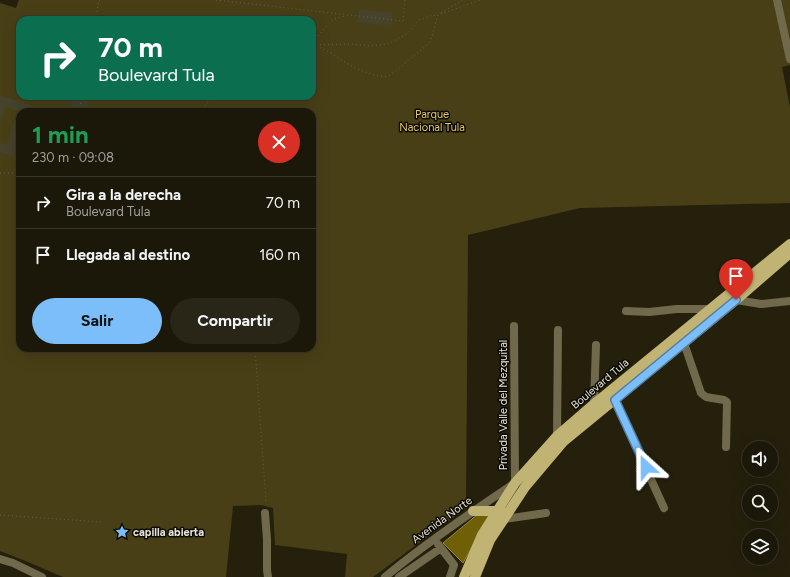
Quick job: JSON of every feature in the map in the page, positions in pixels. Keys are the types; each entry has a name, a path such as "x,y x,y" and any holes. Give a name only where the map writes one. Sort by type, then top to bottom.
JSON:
{"main road":[{"name":"Boulevard Tula","path":"464,577 482,535 515,483 556,436 790,244"},
{"name":"Boulevard Tula","path":"475,577 490,540 525,487 563,442 736,300 790,253"},
{"path":"473,510 497,511 507,515"}],"street":[{"path":"777,0 790,59"},
{"path":"736,300 761,304 790,301"},
{"path":"626,311 649,312 677,309 711,309"},
{"name":"Privada Valle del Mezquital","path":"514,326 515,483"},
{"path":"556,436 558,330"},
{"path":"684,343 702,393 706,398 724,400 727,402 726,447"},
{"path":"594,404 596,345"},
{"path":"615,400 664,508"},
{"name":"Avenida Norte","path":"385,577 473,510 515,483"},
{"path":"265,512 268,577"},
{"path":"507,515 546,513"},
{"path":"434,539 454,565 450,577"},
{"name":"Avenida Norte","path":"399,577 441,548"},
{"path":"0,559 13,563 42,577"}],"path":[{"path":"97,16 100,0"},
{"path":"216,0 403,21 405,0"},
{"path":"316,46 349,65 380,76 389,75 406,63 429,42 434,32 434,24 438,15 463,0"},
{"path":"316,46 353,44 370,46 388,44 407,34 419,20 480,0"},
{"path":"316,38 326,26 336,18 349,15"},
{"path":"204,108 211,100"},
{"path":"0,173 16,173"},
{"path":"254,352 266,502"},
{"path":"0,516 102,522"}],"green space":[{"name":"Parque Nacional Tula","path":"19,0 790,0 790,65 782,67 790,107 790,203 580,208 468,235 466,508 373,577 345,577 347,554 275,545 273,508 261,505 233,506 226,577 63,577 0,551 0,3 16,8"}],"shaded area":[{"path":"485,513 488,518 463,563 443,543 478,514"}],"building":[{"path":"359,9 393,13 391,26 357,22"},
{"path":"0,95 30,105 29,108 16,108 16,110 5,107 0,119"},
{"path":"72,100 89,100 88,108 72,108"},
{"path":"16,117 16,148 13,157 0,152 0,143 6,145"}],"place":[{"name":"capilla abierta","path":"122,532"}],"route":[{"path":"646,467 615,400 736,300"}]}
